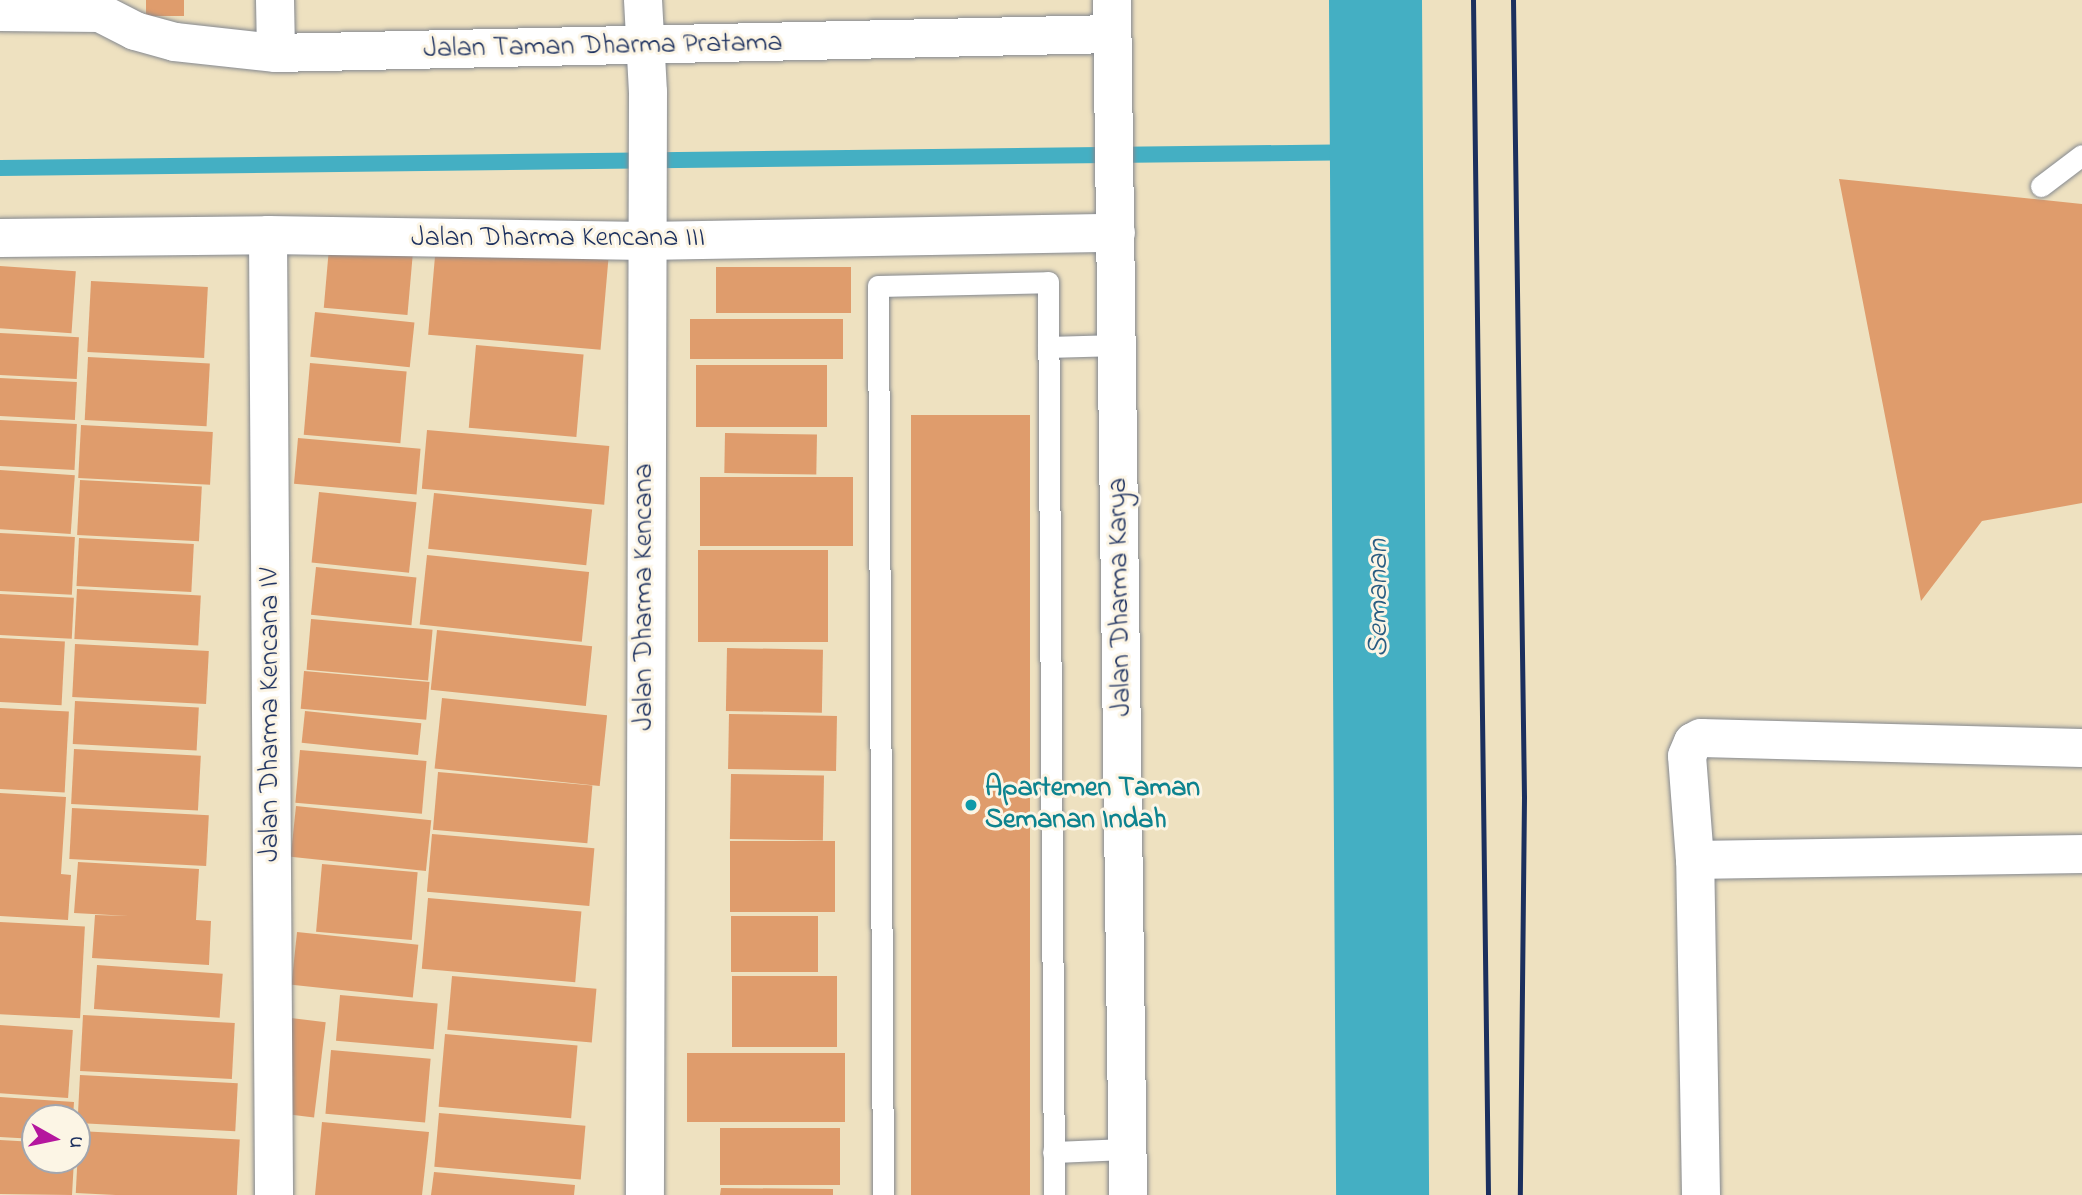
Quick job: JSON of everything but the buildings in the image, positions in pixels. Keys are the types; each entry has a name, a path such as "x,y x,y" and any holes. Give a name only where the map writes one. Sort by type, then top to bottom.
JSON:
{"street":[{"path":"275,0 276,53"},
{"name":"Jalan Dharma Kencana","path":"643,0 648,92 645,238 645,1195"},
{"name":"Jalan Taman Dharma Pratama","path":"0,12 108,6 135,31 175,42 276,53 644,45 1112,17"},
{"name":"Jalan Dharma Karya","path":"1112,17 1128,1195"},
{"name":"Jalan Dharma Kencana III","path":"0,238 268,235 645,238 1116,219"},
{"name":"Jalan Dharma Kencana IV","path":"268,235 274,1195"},
{"path":"1701,1195 1695,860 1687,756 1693,742 1701,738 2082,748"},
{"path":"1695,860 2082,855"}],"lane":[{"path":"2041,186 2082,155"},
{"path":"883,1195 878,286 1048,282 1054,1195"},
{"path":"1048,348 1118,345"},
{"path":"1053,1152 1127,1149"}],"waterway":[{"name":"Semanan","path":"1375,0 1382,1195"},
{"path":"0,168 1376,152"}],"railway":[{"path":"1473,0 1488,1195"},
{"path":"1513,0 1524,797 1520,1195"}],"place":[{"name":"Apartemen Taman Semanan Indah","path":"971,805"}]}
